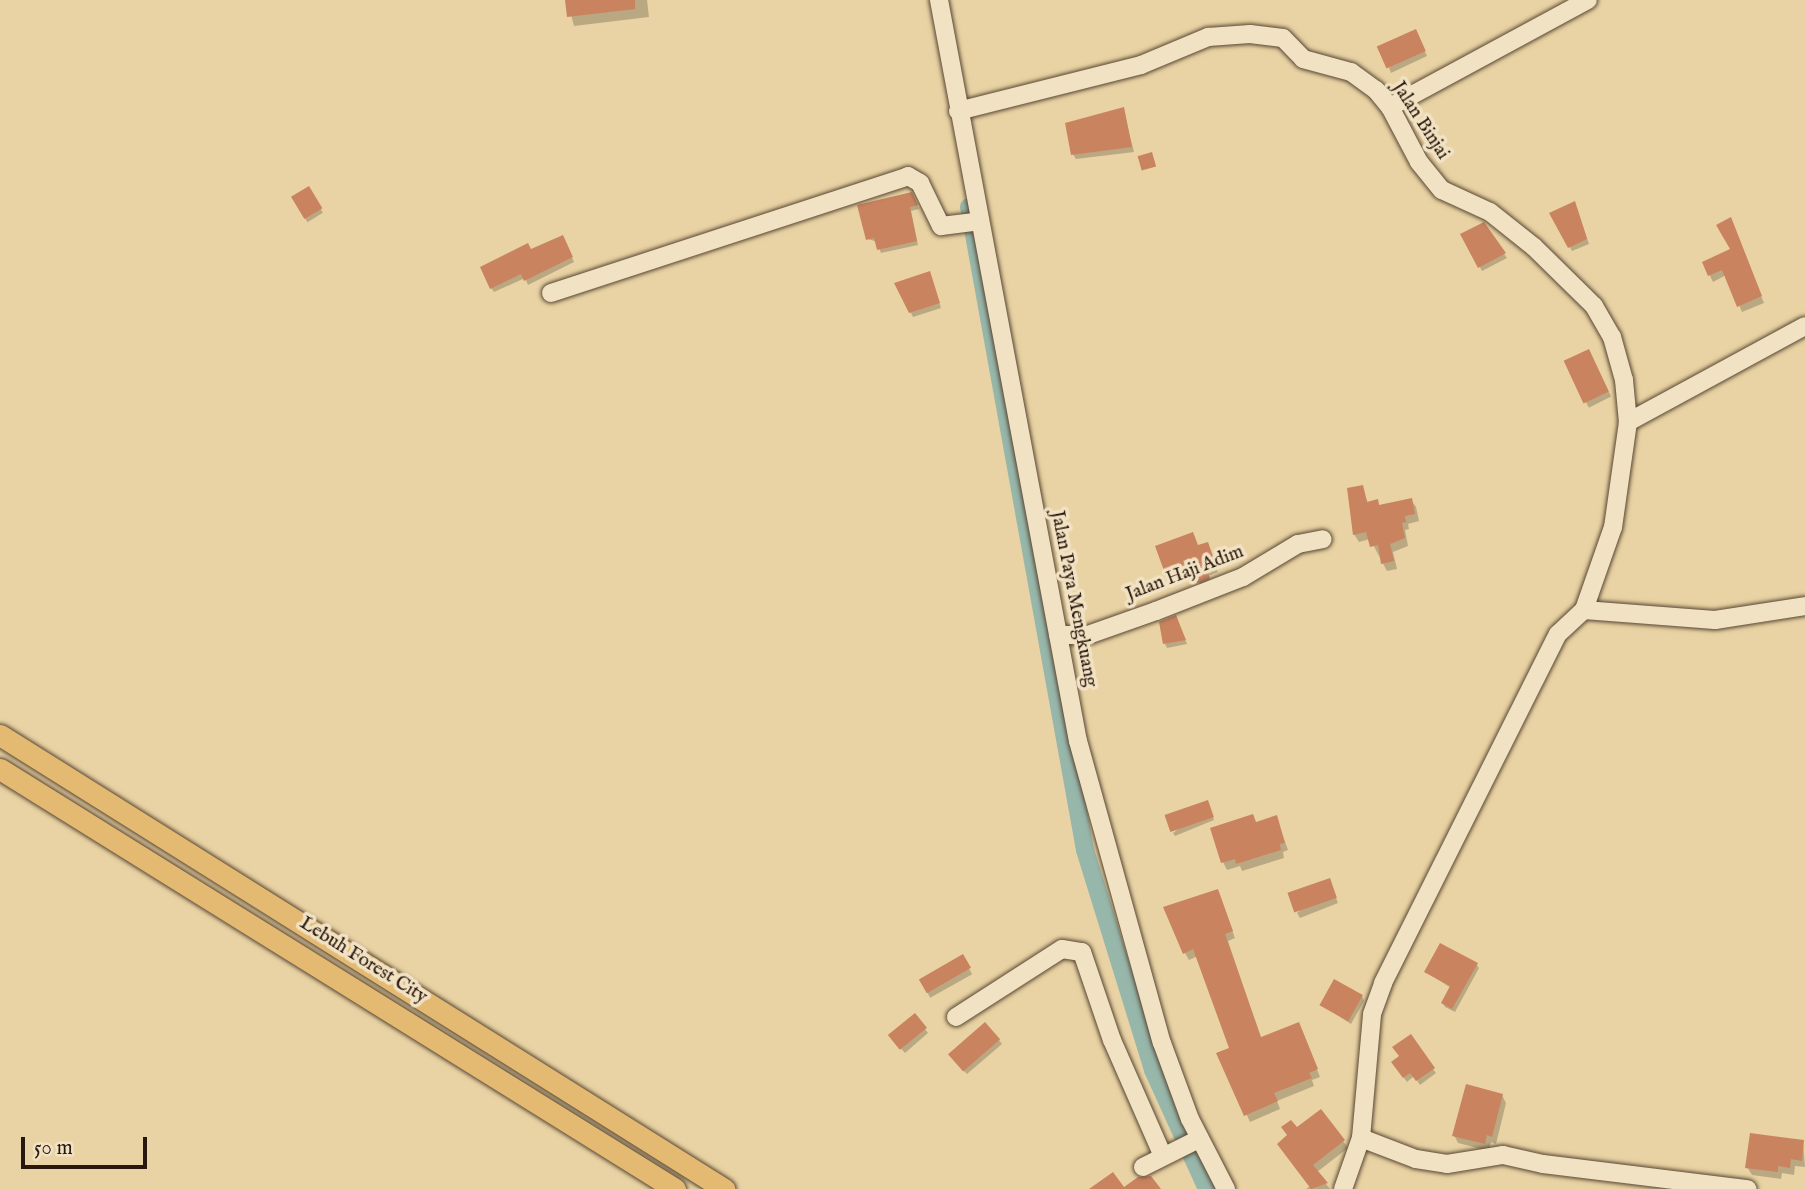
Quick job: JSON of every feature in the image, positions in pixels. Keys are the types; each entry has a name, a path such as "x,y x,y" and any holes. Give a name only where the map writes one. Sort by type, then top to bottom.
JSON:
{"main road":[{"name":"Lebuh Forest City","path":"0,735 724,1189"},
{"name":"Lebuh Forest City","path":"0,769 675,1189"}],"street":[{"name":"Jalan Paya Mengkuang","path":"939,0 1078,740 1137,965 1199,1139 1226,1189"},
{"path":"1390,107 1588,0"},
{"name":"Jalan Binjai","path":"958,111 1141,65 1208,37 1250,34 1283,38 1303,59 1351,72 1390,107 1419,162 1442,190 1490,212 1566,275 1594,306 1612,337 1625,380 1628,422 1614,527 1584,610"},
{"path":"551,293 908,176 920,183 935,222 949,226 979,221"},
{"path":"1628,422 1805,326"},
{"name":"Jalan Haji Adim","path":"1058,635 1088,635 1156,611 1243,577 1298,544 1322,539"},
{"path":"1343,1189 1361,1138 1372,1014 1383,983 1541,663 1559,634 1584,610 1715,620 1805,607"},
{"path":"956,1017 1062,949 1082,951 1112,1040 1163,1156"},
{"path":"1361,1138 1416,1159 1447,1164 1503,1155 1543,1164 1747,1189"},
{"path":"1143,1167 1199,1139"}],"building":[{"path":"565,0 635,0 635,9 567,17"},
{"path":"1416,29 1426,51 1386,68 1377,46"},
{"path":"1124,107 1132,147 1071,155 1065,123"},
{"path":"1152,152 1156,166 1142,171 1138,156"},
{"path":"309,186 322,208 304,219 291,197"},
{"path":"912,192 918,205 910,207 917,241 877,250 874,238 866,240 857,205"},
{"path":"1575,201 1587,239 1568,248 1549,213"},
{"path":"1731,217 1762,296 1737,307 1722,270 1708,276 1702,262 1730,249 1716,225"},
{"path":"1484,222 1506,253 1478,268 1460,234"},
{"path":"563,235 573,257 524,281 521,274 490,289 480,267 528,243 531,249"},
{"path":"930,271 940,303 909,313 894,283"},
{"path":"1589,349 1609,392 1583,403 1564,361"},
{"path":"1363,485 1367,502 1378,499 1379,505 1412,498 1415,514 1405,516 1406,522 1402,523 1405,538 1390,544 1394,561 1381,564 1378,545 1370,547 1366,532 1353,535 1347,488"},
{"path":"1193,532 1198,545 1208,542 1216,565 1206,568 1210,578 1197,583 1192,570 1167,579 1155,546"},
{"path":"1176,615 1186,640 1163,644 1159,622"},
{"path":"1208,800 1214,817 1170,832 1165,815"},
{"path":"1253,814 1256,822 1277,815 1285,843 1280,844 1281,850 1236,864 1235,859 1221,863 1210,828"},
{"path":"1330,878 1337,898 1294,913 1287,893"},
{"path":"1218,889 1233,931 1225,934 1261,1037 1299,1022 1318,1069 1309,1073 1312,1078 1274,1093 1278,1101 1244,1116 1216,1053 1229,1048 1193,949 1183,954 1163,907"},
{"path":"1440,943 1478,963 1452,1009 1441,1003 1450,986 1424,972"},
{"path":"963,954 971,968 927,993 919,980"},
{"path":"1334,979 1363,995 1348,1021 1319,1005"},
{"path":"915,1013 927,1028 900,1050 888,1035"},
{"path":"985,1022 1000,1039 963,1072 948,1054"},
{"path":"1411,1034 1435,1068 1416,1081 1410,1073 1403,1078 1391,1062 1399,1056 1392,1047"},
{"path":"1466,1084 1503,1094 1492,1137 1487,1135 1485,1144 1452,1136"},
{"path":"1321,1109 1345,1140 1313,1165 1328,1183 1311,1189 1277,1144 1287,1135 1281,1127 1291,1120 1297,1127"},
{"path":"1750,1133 1804,1140 1802,1161 1791,1159 1790,1168 1778,1166 1778,1172 1745,1168"},
{"path":"1113,1172 1124,1187 1138,1177 1151,1176 1161,1189 1089,1189"}],"waterway":[{"path":"969,207 1085,850 1153,1070 1207,1189"}]}
